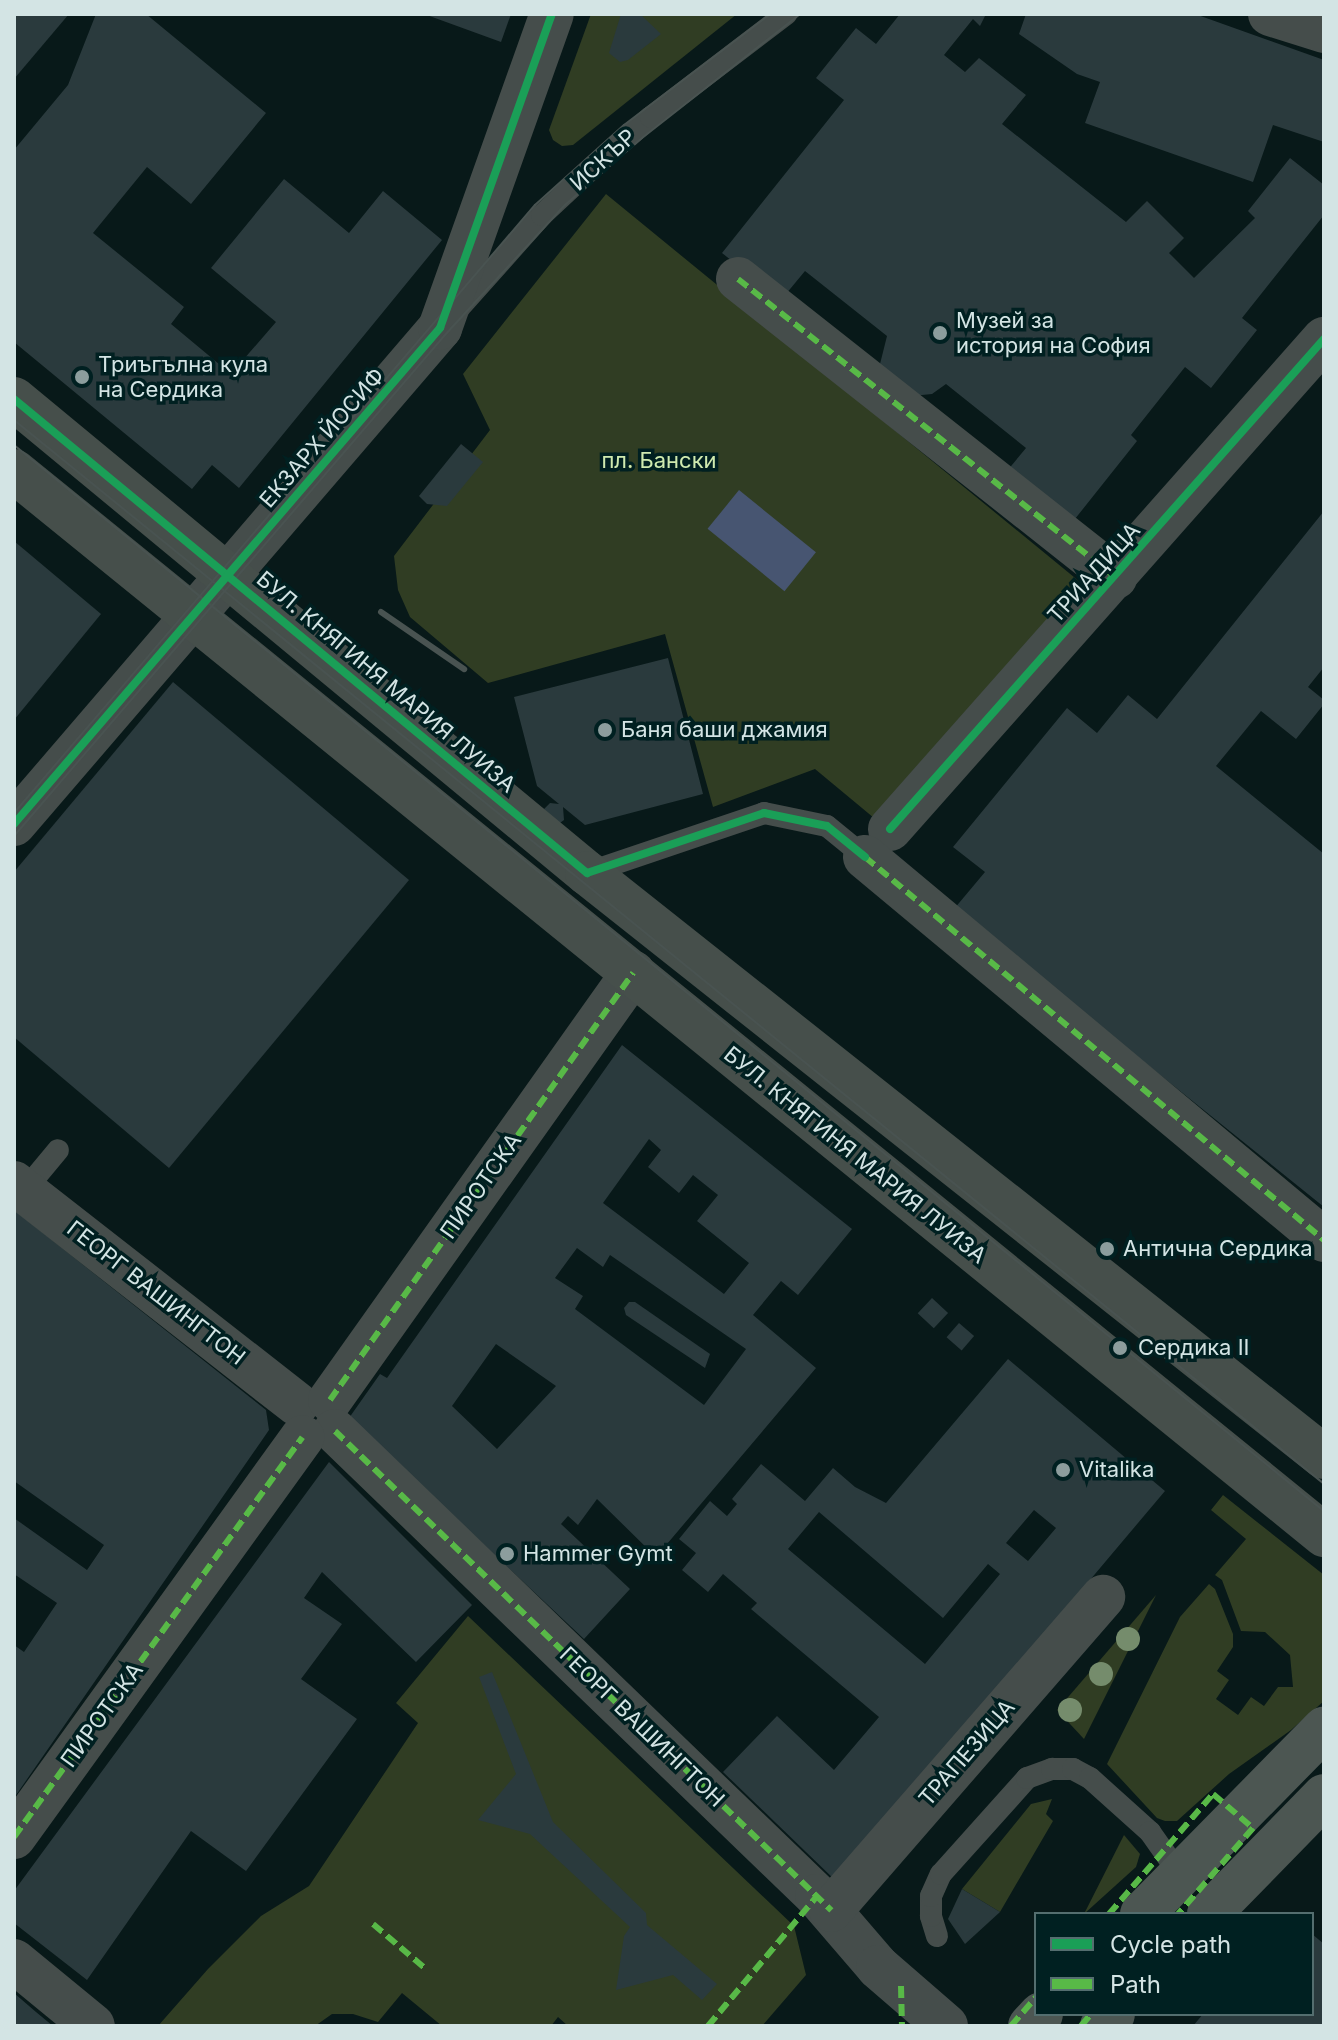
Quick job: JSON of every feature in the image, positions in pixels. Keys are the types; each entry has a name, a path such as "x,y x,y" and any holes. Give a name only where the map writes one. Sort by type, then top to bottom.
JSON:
{"main road":[{"name":"БУЛ. КНЯГИНЯ МАРИЯ ЛУИЗА","path":"14,399 587,873 1324,1457"},
{"name":"БУЛ. КНЯГИНЯ МАРИЯ ЛУИЗА","path":"14,471 1324,1535"},
{"path":"1144,1912 1324,1729"},
{"path":"1211,1912 1324,1796"}],"street":[{"name":"ЕКЗАРХ ЙОСИФ","path":"14,824 440,328 552,14"},
{"path":"1270,14 1324,31"},
{"path":"738,279 1115,577"},
{"name":"ТРИАДИЦА","path":"877,843 1324,339"},
{"path":"877,843 1324,1240"},
{"name":"ПИРОТСКА","path":"14,1837 633,973"},
{"name":"ГЕОРГ ВАШИНГТОН","path":"19,1187 316,1418 831,1910 878,1967 946,2026"},
{"name":"ТРАПЕЗИЦА","path":"831,1910 1103,1597"},
{"path":"14,1961 93,2026"}],"lane":[{"name":"ИСКЪР","path":"440,328 542,215 601,160 651,117 786,14"},
{"path":"587,873 764,813 827,826 877,843"},
{"path":"19,1187 58,1150"},
{"path":"937,1936 931,1916 931,1896 941,1874 1027,1778 1052,1769 1073,1769 1090,1778 1150,1832 1181,1876"}],"green space":[{"path":"591,14 737,14 573,145 562,146 553,140 549,130"},
{"name":"пл. Бански","path":"606,194 1080,582 874,818 815,769 713,807 665,634 488,683 410,617 398,590 394,556 490,430 463,374"},
{"path":"1223,1495 1324,1575 1324,1701 1291,1730 1229,1774 1177,1821 1165,1821 1157,1818 1107,1764 1180,1617 1209,1584 1215,1589 1233,1634 1233,1647 1217,1671 1229,1680 1216,1699 1238,1715 1251,1697 1264,1706 1278,1687 1293,1687 1290,1655 1265,1632 1241,1631 1222,1580 1215,1575 1246,1539 1211,1510"},
{"path":"1156,1595 1084,1739 1057,1710"},
{"path":"468,1616 794,1926 806,1975 762,2026 568,2026 558,2017 551,2026 442,2026 402,1993 378,2022 353,2014 332,2014 315,2026 158,2026 208,1969 261,1916 309,1886 418,1723 396,1703"},
{"path":"1052,1799 1046,1814 1053,1821 1000,1912 962,1889 1031,1804"},
{"path":"1124,1835 1140,1854 1136,1867 1085,1912"}],"water":[{"path":"739,490 816,552 784,591 708,529"}],"building":[{"path":"14,14 69,14 14,79"},
{"path":"96,14 146,14 266,113 191,204 147,167 93,233 184,307 171,324 231,374 276,322 211,268 284,179 349,233 383,191 442,240 239,488 212,465 192,489 14,342 14,150 68,85"},
{"path":"424,14 511,14 501,42"},
{"path":"621,14 640,14 661,34 628,60 620,62 609,53"},
{"path":"900,14 986,14 980,26 973,19 944,55 965,72 979,58 1026,95 1002,124 1126,222 1147,201 1184,238 1169,253 1194,278 1255,218 1248,211 1290,158 1324,185 1324,215 1242,318 1257,330 1211,388 1185,367 1131,435 1137,441 1067,529 1002,477 1026,448 946,384 932,394 912,396 880,364 887,336 805,271 781,300 722,253 844,100 816,78 856,28 876,44"},
{"path":"1026,14 1195,14 1324,60 1324,142 1273,125 1253,182 1085,123 1100,82 1077,74 1019,34"},
{"path":"461,444 483,462 447,506 427,504 419,496"},
{"path":"1324,511 1324,667 1308,687 1324,700 1324,704 1296,739 1261,711 1216,766 1324,854 1324,1207 954,909 985,872 953,847 1067,708 1097,733 1128,695 1157,719"},
{"path":"14,541 101,614 14,720"},
{"name":"Баня баши джамия","path":"668,658 703,794 585,825 563,807 564,820 557,825 544,809 550,803 559,804 537,786 514,697"},
{"path":"173,682 409,880 169,1168 14,1037 14,872"},
{"path":"622,1045 852,1229 798,1295 781,1281 753,1315 816,1368 656,1557 597,1499 578,1525 568,1516 561,1524 630,1589 584,1639 349,1418 380,1374 387,1378","holes":["649,1139 661,1150 648,1167 679,1193 693,1175 718,1195 697,1221 749,1263 724,1294 603,1203","577,1248 603,1267 610,1255 746,1349 704,1405 575,1309 583,1296 555,1278","496,1344 556,1386 497,1449 452,1406"]},
{"path":"14,1210 266,1410 269,1430 14,1798 14,1645 24,1652 57,1603 14,1574 14,1518 87,1570 104,1545 14,1481"},
{"path":"932,1298 948,1313 934,1328 918,1313"},
{"path":"629,1302 635,1302 710,1354 705,1368 626,1315 624,1308"},
{"path":"959,1323 974,1336 962,1350 947,1337"},
{"path":"1008,1359 1165,1491 836,1881 723,1772 777,1716 834,1770 879,1717 751,1609 757,1603 723,1574 708,1592 682,1570 696,1553 679,1539 710,1501 727,1516 737,1504 732,1499 761,1464 805,1501 833,1468 855,1487 886,1503","holes":["1034,1510 1056,1528 1028,1561 1006,1543","819,1512 943,1618 988,1564 1000,1574 925,1664 788,1549"]},
{"path":"329,1462 472,1605 416,1662 322,1572 304,1598 342,1624 301,1679 357,1719 246,1871 191,1831 87,1980 14,1923 14,1891"},
{"path":"492,1672 553,1822 646,1913 647,1925 717,1984 702,2000 673,1975 616,1990 624,1936 630,1927 530,1834 478,1820 516,1774 479,1677"},
{"path":"962,1889 1000,1912 965,1944 948,1919"},
{"path":"1314,1936 1324,1944 1324,2026 1193,2026 1201,2016 1314,2016"},
{"path":"14,1993 36,2012 53,2026 14,2026"}],"tram line":[{"path":"14,813 535,205 624,125 770,14"},
{"path":"14,836 444,336 565,205 642,138 800,14"},
{"path":"14,420 1324,1484"},
{"path":"14,445 1324,1511"}],"railway":[{"path":"381,612 464,669"}],"marked path":[{"path":"738,279 1115,577"},
{"path":"865,857 1324,1240"},
{"path":"330,1400 633,973"},
{"path":"335,1431 831,1910"},
{"path":"14,1837 302,1437"},
{"path":"1111,1912 1213,1794 1253,1828 1180,1912"},
{"path":"708,2026 817,1896"},
{"path":"373,1924 427,1970"},
{"path":"901,1986 902,2026"},
{"path":"1011,2026 1034,1999"},
{"path":"1081,2026 1089,2016"}],"cycle path":[{"path":"14,824 440,328 552,14"},
{"path":"890,829 1324,339"},
{"path":"14,399 587,873 764,813 827,826 865,857"}],"place":[{"name":"Музей за история на София","path":"940,333"},
{"name":"Триъгълна кула на Сердика","path":"82,377"},
{"name":"Баня баши джамия","path":"605,730"},
{"name":"Антична Сердика","path":"1107,1249"},
{"name":"Сердика II","path":"1120,1348"},
{"name":"Vitalika","path":"1063,1470"},
{"name":"Hammer Gymt","path":"507,1554"}]}
